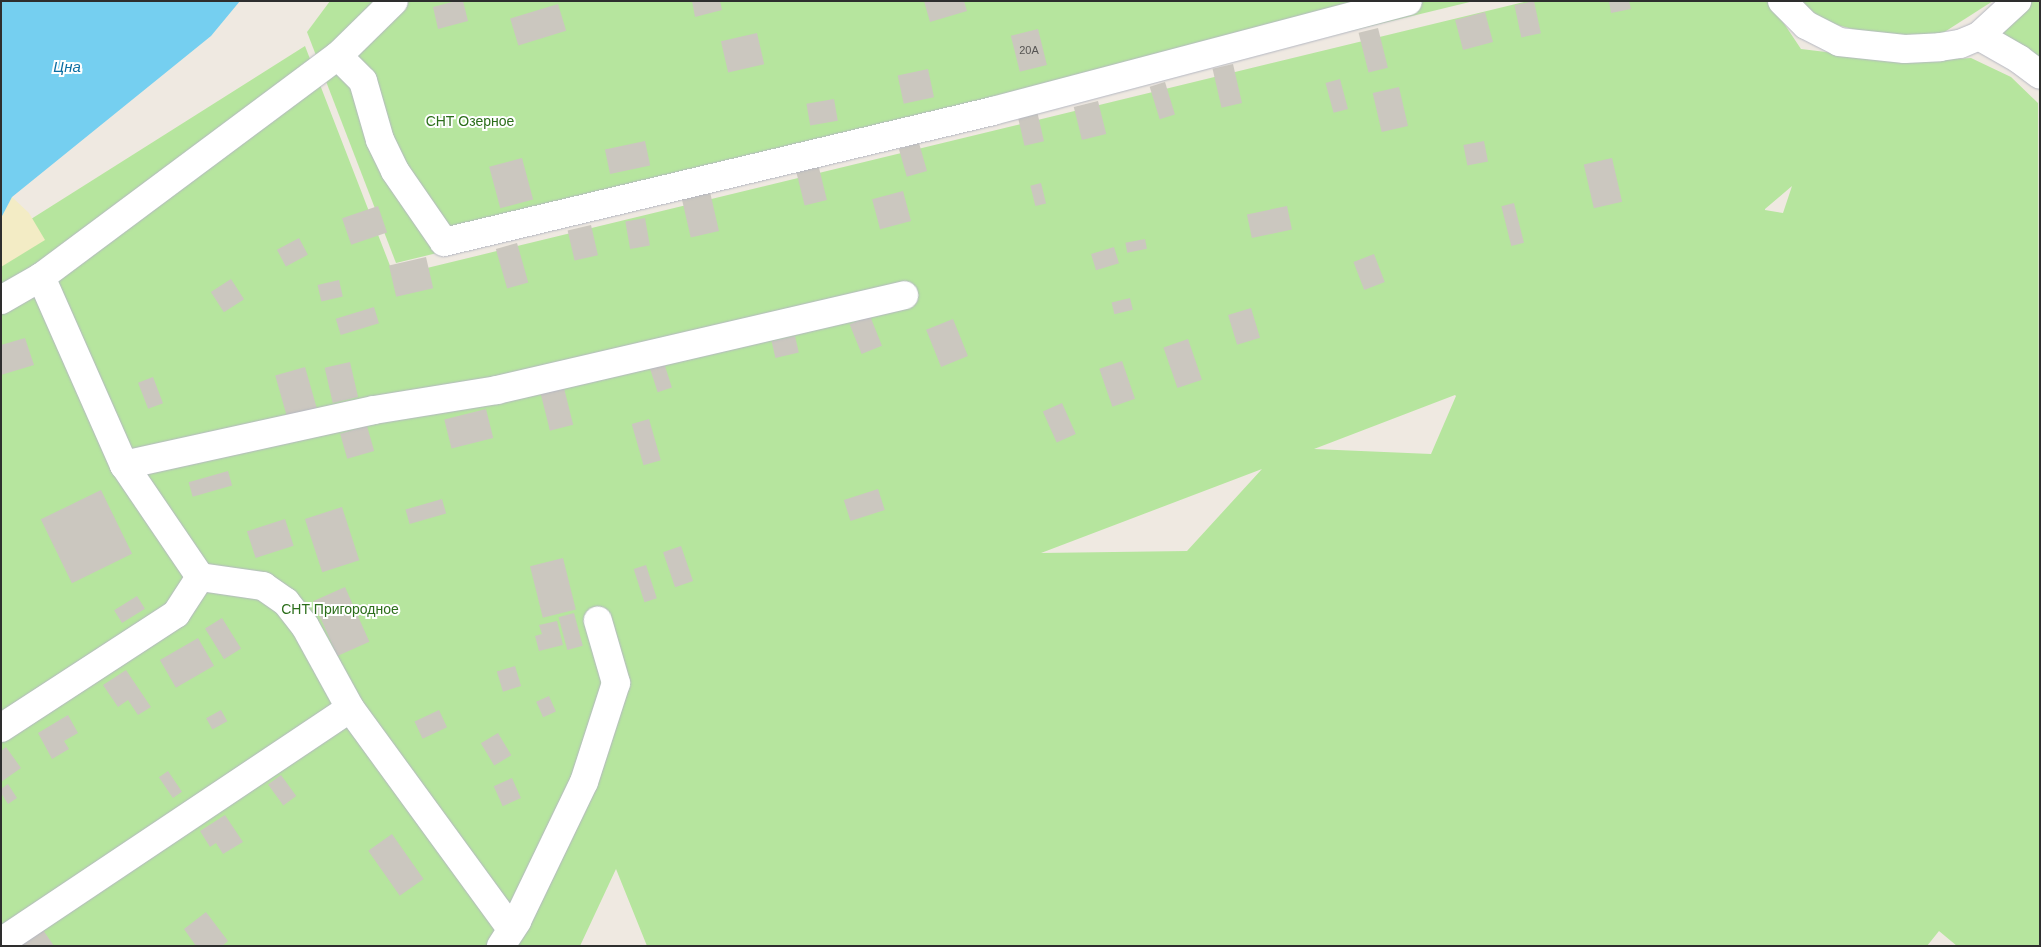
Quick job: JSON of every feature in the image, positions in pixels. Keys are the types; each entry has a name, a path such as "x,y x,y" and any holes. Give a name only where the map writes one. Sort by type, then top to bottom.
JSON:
{"lane":[{"path":"1,300 41,277 338,56 394,1"},
{"path":"338,56 363,81 380,140 395,171 444,242 993,111 1408,1"},
{"path":"1782,1 1806,25 1840,42 1914,48 1960,44 1979,36 2016,1"},
{"path":"1979,36 2019,58 2040,75"},
{"path":"41,277 124,465 200,577 263,586 286,602 305,626 350,708 506,938 584,782 616,683 598,621"},
{"path":"124,465 374,410 497,390 904,295"},
{"path":"1,728 176,614 200,577"},
{"path":"1,942 350,708"}],"green space":[{"name":"СНТ Озерное","path":"330,1 1474,1 396,263 307,32"},
{"name":"СНТ Пригородное","path":"1528,1 1769,1 1801,49 1909,62 1971,58 2011,77 2038,103 2040,946 1957,946 1939,931 1927,946 647,946 616,869 580,946 1,946 1,238 305,46 394,276","holes":["1792,186 1783,213 1765,210 1765,209","1455,395 1431,454 1314,449","1262,469 1187,551 1041,553"]},
{"path":"1800,1 1993,1 1935,38 1876,35 1825,22"},
{"path":"2032,1 2040,1 2040,57 2017,43 1998,38 2018,12"}],"sand":[{"path":"12,197 29,213 45,240 1,267 1,218"}],"water":[{"name":"Цна","path":"1,1 240,1 211,36 12,197 1,218"}],"building":[{"path":"463,1 468,21 438,29 433,7"},
{"path":"692,1 720,1 722,10 695,17"},
{"path":"924,1 964,1 967,11 930,22"},
{"path":"1534,1 1541,33 1521,37 1514,5"},
{"path":"1609,1 1629,1 1631,9 1611,13"},
{"path":"558,4 566,31 518,45 510,19"},
{"path":"1485,12 1493,42 1463,50 1455,20"},
{"path":"1378,28 1388,68 1369,73 1359,33"},
{"path":"1038,29 1047,65 1020,72 1011,36"},
{"path":"757,33 764,64 728,73 721,41"},
{"path":"1233,64 1242,103 1222,108 1213,69"},
{"path":"928,69 934,97 904,104 898,75"},
{"path":"1340,79 1348,109 1334,113 1326,83"},
{"path":"1165,82 1175,115 1160,119 1150,87"},
{"path":"1399,87 1408,126 1382,132 1373,93"},
{"path":"834,99 838,121 810,126 806,104"},
{"path":"1098,101 1106,134 1082,140 1074,107"},
{"path":"1037,111 1044,141 1024,146 1018,115"},
{"path":"645,141 650,165 610,174 605,150"},
{"path":"1484,141 1488,162 1467,166 1463,145"},
{"path":"919,143 927,171 907,177 899,149"},
{"path":"522,158 533,200 500,208 489,167"},
{"path":"1612,158 1622,202 1594,208 1584,165"},
{"path":"818,164 827,200 805,205 796,170"},
{"path":"1041,183 1046,203 1035,206 1030,186"},
{"path":"903,191 911,221 880,229 872,199"},
{"path":"710,192 719,231 691,237 682,199"},
{"path":"1514,203 1524,243 1511,246 1501,206"},
{"path":"378,206 387,232 351,245 342,218"},
{"path":"1287,206 1292,229 1252,238 1247,215"},
{"path":"645,218 650,246 630,249 625,221"},
{"path":"591,225 598,255 575,261 568,230"},
{"path":"299,238 308,255 286,267 277,250"},
{"path":"1145,239 1147,249 1127,253 1125,243"},
{"path":"517,243 528,282 507,288 496,249"},
{"path":"1114,247 1119,263 1096,270 1091,254"},
{"path":"1374,254 1385,282 1364,290 1353,262"},
{"path":"426,257 433,288 396,297 389,266"},
{"path":"231,279 244,299 224,312 211,292"},
{"path":"339,280 343,297 321,302 318,285"},
{"path":"1130,298 1133,310 1114,314 1112,303"},
{"path":"374,307 379,323 341,335 336,319"},
{"path":"1251,308 1260,338 1237,345 1228,315"},
{"path":"870,316 882,346 862,354 850,324"},
{"path":"953,319 968,356 941,367 926,330"},
{"path":"795,336 799,353 775,358 772,341"},
{"path":"25,338 34,365 1,375 1,345"},
{"path":"1188,339 1202,380 1177,388 1163,347"},
{"path":"663,360 672,388 658,392 649,365"},
{"path":"1122,361 1135,399 1112,407 1099,369"},
{"path":"350,362 358,397 333,403 325,368"},
{"path":"305,367 317,408 287,417 275,376"},
{"path":"153,377 163,403 148,409 138,383"},
{"path":"564,388 573,425 550,431 541,394"},
{"path":"1062,403 1076,434 1057,443 1043,412"},
{"path":"486,409 493,438 452,449 444,419"},
{"path":"649,419 661,460 644,465 632,424"},
{"path":"367,426 374,451 347,459 340,434"},
{"path":"228,471 232,485 193,497 189,482"},
{"path":"878,489 885,510 851,521 844,500"},
{"path":"101,490 132,554 72,583 41,519"},
{"path":"442,499 446,513 410,524 405,509"},
{"path":"342,507 359,560 322,572 305,519"},
{"path":"285,519 294,546 256,558 247,531"},
{"path":"681,546 693,581 675,587 663,552"},
{"path":"563,558 576,609 543,618 530,566"},
{"path":"646,565 657,598 644,602 634,569"},
{"path":"345,587 369,642 337,656 313,601"},
{"path":"137,596 145,609 122,623 114,610"},
{"path":"574,613 583,646 567,650 559,617"},
{"path":"222,618 241,649 224,659 205,629"},
{"path":"557,621 563,645 539,651 535,636 542,634 539,625"},
{"path":"198,638 214,666 176,688 160,660"},
{"path":"515,666 521,686 503,692 497,672"},
{"path":"126,670 151,707 138,715 128,700 118,707 103,685"},
{"path":"549,696 556,712 543,717 536,702"},
{"path":"221,710 227,721 212,730 206,718"},
{"path":"439,710 447,727 423,739 415,721"},
{"path":"68,715 78,733 64,741 69,749 52,759 38,733"},
{"path":"498,733 511,755 494,766 481,743"},
{"path":"6,747 21,768 1,782 1,751"},
{"path":"168,771 182,792 173,798 159,777"},
{"path":"281,775 296,796 283,805 268,784"},
{"path":"512,778 521,798 503,806 494,786"},
{"path":"8,784 17,798 8,804 1,793 1,789"},
{"path":"225,815 243,842 223,854 216,843 210,847 200,831"},
{"path":"392,834 424,879 400,896 368,851"},
{"path":"206,912 228,941 222,946 196,946 184,929"},
{"path":"41,927 54,946 17,946"}]}
